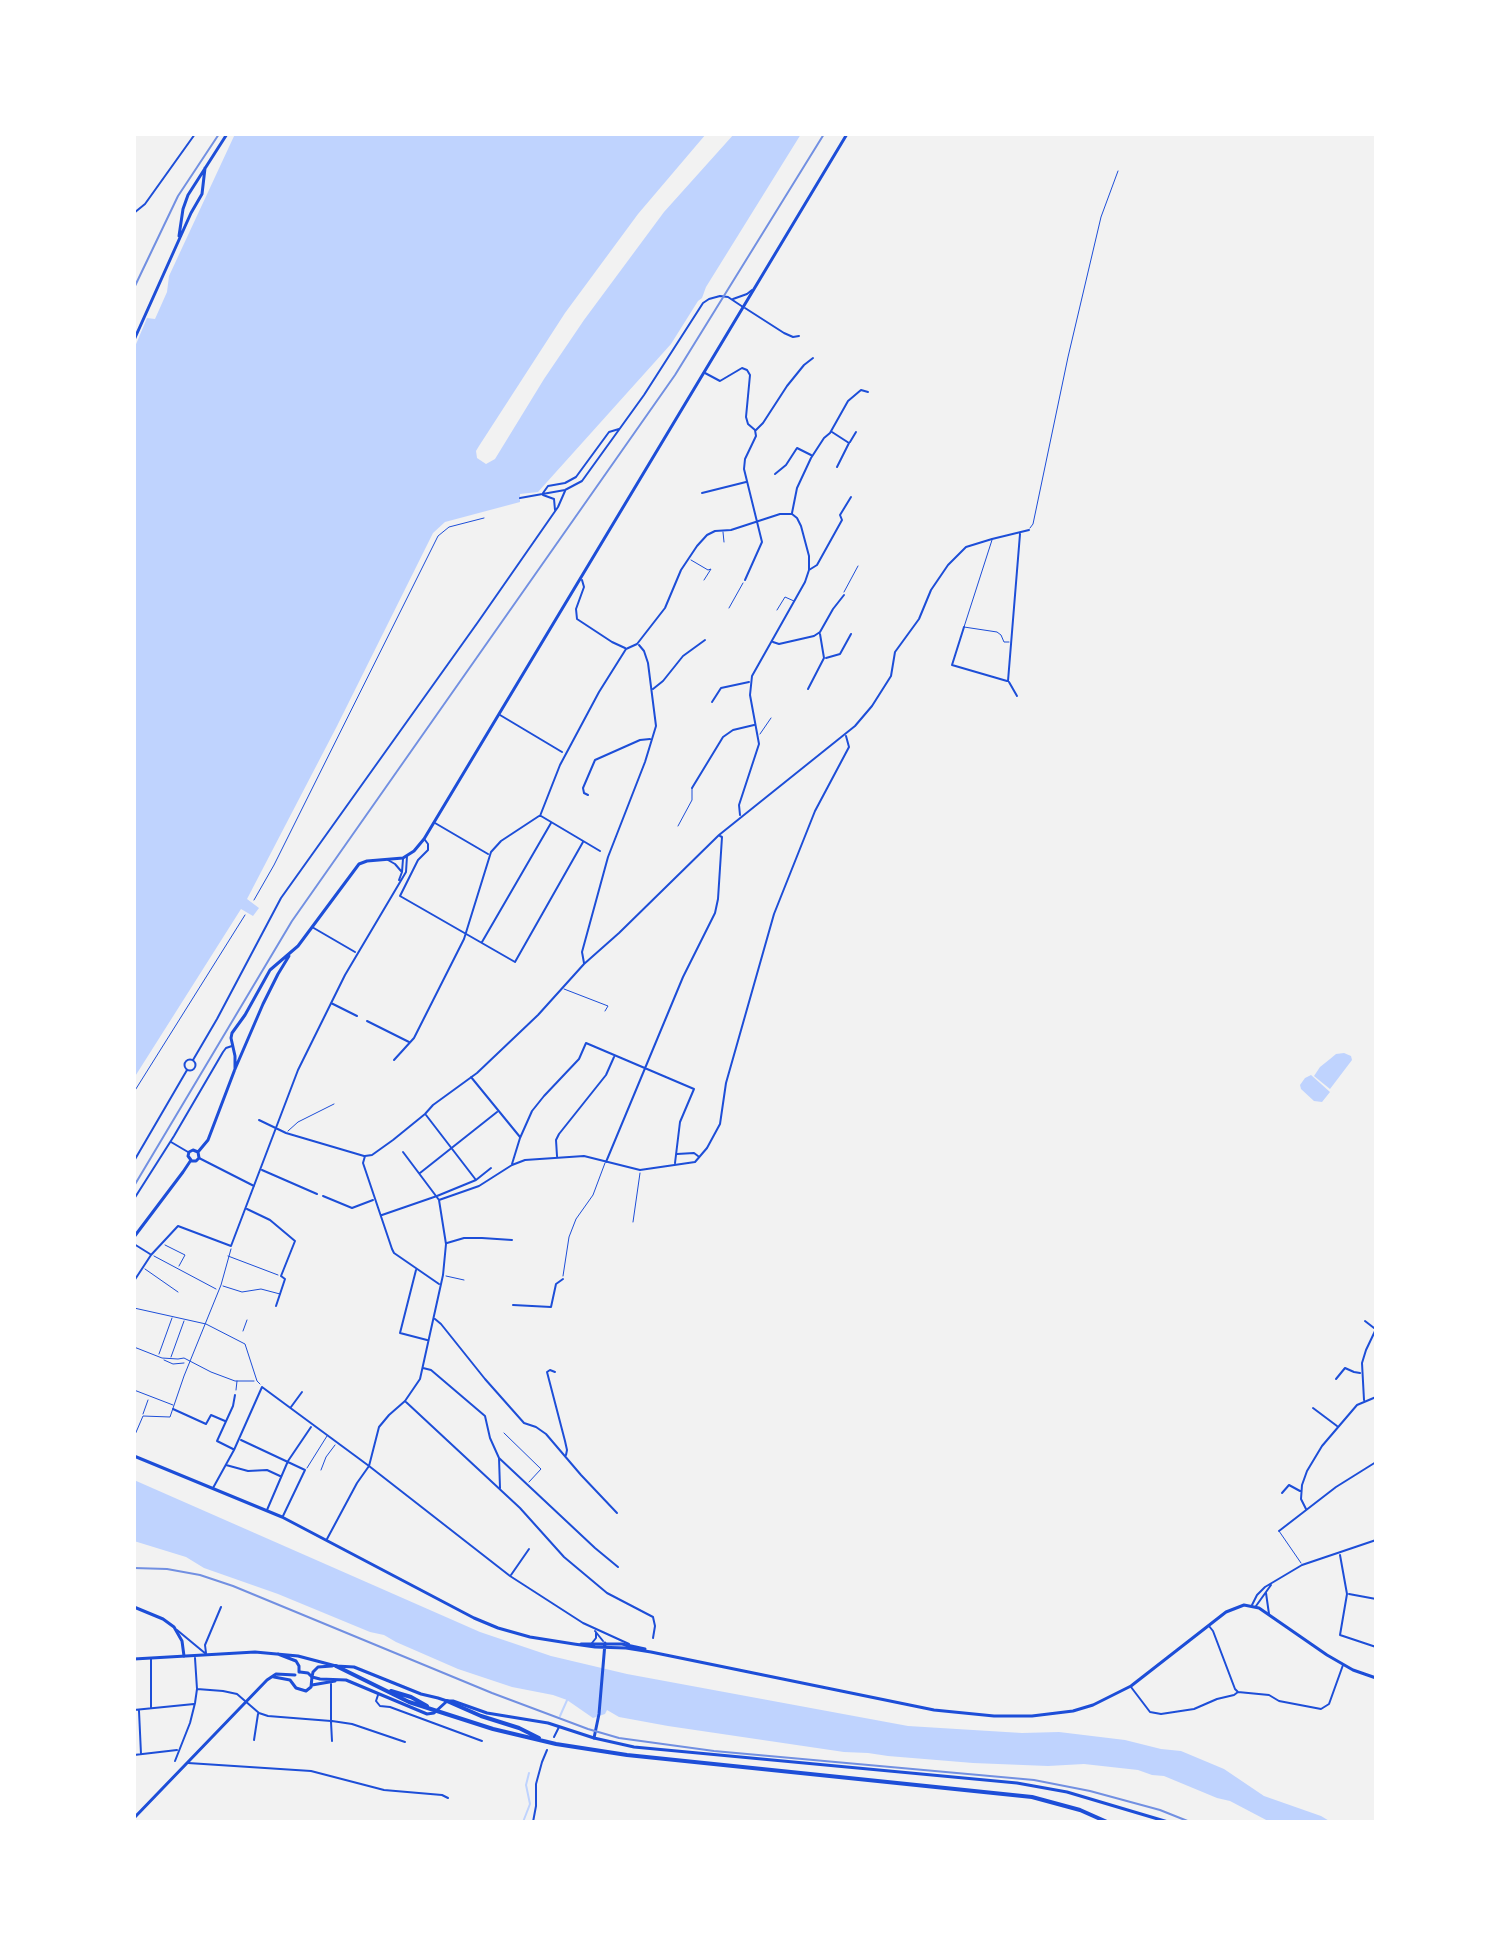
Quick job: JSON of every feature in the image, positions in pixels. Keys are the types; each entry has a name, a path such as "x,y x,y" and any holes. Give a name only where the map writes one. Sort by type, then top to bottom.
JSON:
{"highway":[{"path":"336,1666 409,1702 493,1729 544,1741 627,1755 1021,1796 1070,1807 1107,1822"},
{"path":"447,1701 519,1728 544,1741"}],"main road":[{"path":"178,244 188,195 227,134"},
{"path":"235,1069 232,1033 270,970 298,946 359,864 405,857 424,839 847,134"},
{"path":"134,340 202,194 205,168"},
{"path":"191,1160 199,1158 198,1152 208,1140 235,1069 278,974 291,953"},
{"path":"270,970 276,970 278,974"},
{"path":"232,1046 241,1049 246,1045"},
{"path":"191,1160 189,1152 198,1152"},
{"path":"134,1237 191,1160"},
{"path":"134,1456 282,1517 498,1628 574,1644 629,1644 651,1652"},
{"path":"574,1644 592,1643 651,1652 934,1710 1032,1716 1073,1711 1107,1700 1131,1686 1208,1625 1244,1605 1254,1606 1269,1614 1343,1665 1376,1678"},
{"path":"134,1607 174,1627 182,1641 184,1656"},
{"path":"594,1738 605,1645"},
{"path":"134,1659 255,1652 308,1657 336,1666"},
{"path":"278,1654 296,1661 299,1666 293,1682"},
{"path":"312,1685 313,1672 318,1667 354,1667 412,1691 496,1715 560,1726 594,1738 657,1750 1017,1783 1067,1792 1168,1822"},
{"path":"134,1818 271,1677 279,1674 308,1673 320,1679 346,1680 427,1714 434,1713 447,1701"},
{"path":"271,1677 286,1678 302,1691 312,1685 339,1679"}],"street":[{"path":"134,213 145,204 195,134"},
{"path":"259,1120 286,1133 365,1156 375,1153 471,1077 538,1015 584,964 719,835 855,726 891,676 895,652 919,619 931,590 948,565 966,547 1021,533 1033,524 1101,217 1118,171"},
{"path":"520,498 578,485 644,395 703,303 715,297 732,299 754,289"},
{"path":"732,299 784,333 799,336"},
{"path":"755,430 792,379 813,358"},
{"path":"704,373 720,381 740,369 745,368 750,375 746,417 756,436 744,462 762,542 729,608"},
{"path":"792,514 797,488 812,456 848,401 861,390 868,392"},
{"path":"543,495 548,486 576,477 609,432 620,429"},
{"path":"831,431 849,443"},
{"path":"837,467 856,432"},
{"path":"775,474 786,465 797,448 812,456"},
{"path":"702,493 747,482"},
{"path":"134,1161 187,1070 195,1067 193,1060 281,898 555,511 565,496 565,490"},
{"path":"543,495 552,496 555,511"},
{"path":"809,570 817,565 851,497"},
{"path":"394,1060 410,1043 466,934 489,855 501,841 540,816 560,765 599,692 626,649 637,644 665,608 676,580 700,542 715,531 737,528 780,514 792,514 801,526 809,556 809,570 754,671 750,695 759,736 758,748 739,805 740,817"},
{"path":"254,900 438,536 449,527 484,518"},
{"path":"724,542 722,534 725,530"},
{"path":"1017,696 1008,681 1021,533"},
{"path":"992,539 952,665 1008,681"},
{"path":"689,558 711,569 704,580"},
{"path":"772,641 779,644 820,632 858,566"},
{"path":"580,578 584,587 576,609 577,619 626,649"},
{"path":"777,610 785,597 794,602"},
{"path":"964,627 997,632 1004,642 1011,643"},
{"path":"808,689 824,658 820,632"},
{"path":"824,658 840,654 851,634"},
{"path":"652,689 663,681 683,656 705,640"},
{"path":"584,964 582,952 608,857 656,723 644,651 637,644"},
{"path":"712,702 721,688 751,682"},
{"path":"499,714 562,752"},
{"path":"759,736 771,718"},
{"path":"678,826 692,800 692,788 723,737 733,730 755,725"},
{"path":"381,1216 479,1186 525,1160 584,1156 640,1170 695,1162 720,1124 726,1083 774,914 815,811 849,747 845,735"},
{"path":"588,795 583,788 595,760 640,740 652,739"},
{"path":"540,816 600,851"},
{"path":"434,823 489,855"},
{"path":"481,943 551,823"},
{"path":"513,1305 551,1307 556,1284 563,1279 569,1237 576,1219 593,1195 683,977 715,913 722,837 719,835"},
{"path":"424,839 428,850 418,860 400,896 515,962 583,842"},
{"path":"399,882 405,857"},
{"path":"143,1416 170,1417 298,1070 357,953 406,872 405,857"},
{"path":"388,860 402,872"},
{"path":"134,1092 245,915"},
{"path":"311,926 357,953"},
{"path":"562,988 608,1006 605,1011"},
{"path":"330,1003 357,1016"},
{"path":"367,1021 410,1043"},
{"path":"512,1165 532,1111 579,1059 586,1043 694,1089 680,1122 675,1164"},
{"path":"134,1199 223,1052 232,1046"},
{"path":"557,1157 556,1140 559,1134 606,1075 615,1056"},
{"path":"187,1070 185,1061 193,1060"},
{"path":"471,1077 520,1138"},
{"path":"286,1133 298,1122 334,1104"},
{"path":"420,1173 497,1112"},
{"path":"425,1114 476,1180"},
{"path":"171,1142 189,1152"},
{"path":"327,1540 369,1466 379,1427 417,1386 443,1275 446,1244 438,1198 403,1152"},
{"path":"676,1154 694,1153 699,1157"},
{"path":"365,1156 363,1163 374,1200 394,1253 440,1285"},
{"path":"199,1158 255,1186"},
{"path":"438,1198 476,1180 491,1168"},
{"path":"261,1169 317,1194"},
{"path":"633,1222 640,1170"},
{"path":"323,1196 352,1208 374,1200"},
{"path":"246,1209 270,1220 295,1241 281,1276"},
{"path":"134,1281 151,1255 178,1226 231,1246"},
{"path":"446,1244 464,1238 512,1240"},
{"path":"134,1244 219,1291"},
{"path":"162,1244 185,1255 177,1269"},
{"path":"228,1256 285,1279 276,1306"},
{"path":"143,1268 178,1292"},
{"path":"416,1269 400,1333 428,1340"},
{"path":"443,1275 464,1280"},
{"path":"221,1285 242,1292 261,1289 281,1294"},
{"path":"546,1300 546,1306"},
{"path":"134,1308 206,1324 239,1338 245,1344 257,1381 290,1409 510,1576 595,1631 629,1644"},
{"path":"158,1357 173,1316"},
{"path":"170,1360 185,1319"},
{"path":"434,1319 524,1423 546,1434 617,1513"},
{"path":"243,1331 247,1320"},
{"path":"1364,1400 1363,1356 1376,1329 1365,1321"},
{"path":"134,1347 170,1360 184,1358 227,1378 257,1381"},
{"path":"162,1358 173,1364 184,1363"},
{"path":"184,1363 185,1374"},
{"path":"182,1367 184,1363"},
{"path":"422,1368 431,1370 485,1416 499,1458 500,1489"},
{"path":"1336,1379 1345,1368 1362,1373"},
{"path":"555,1372 547,1372 565,1441 566,1457"},
{"path":"234,1450 217,1441 233,1406 238,1380"},
{"path":"212,1489 234,1450 262,1387"},
{"path":"134,1390 206,1424 211,1415 226,1421"},
{"path":"290,1409 302,1392"},
{"path":"134,1437 149,1397"},
{"path":"1306,1509 1301,1491 1307,1471 1322,1446 1357,1405 1376,1397"},
{"path":"405,1401 500,1489 564,1557 607,1593 653,1617 653,1638"},
{"path":"1313,1408 1337,1426"},
{"path":"267,1511 288,1461 312,1426"},
{"path":"504,1433 541,1469 527,1484"},
{"path":"282,1517 305,1470 327,1436"},
{"path":"239,1439 305,1470"},
{"path":"321,1470 336,1443"},
{"path":"499,1458 618,1567"},
{"path":"1302,1565 1279,1531 1376,1462"},
{"path":"226,1465 248,1471 267,1470 281,1477"},
{"path":"1282,1493 1289,1485 1301,1491"},
{"path":"1254,1606 1259,1592 1302,1565 1376,1540"},
{"path":"510,1576 529,1549"},
{"path":"1340,1554 1347,1594 1340,1635 1376,1647"},
{"path":"1254,1606 1272,1582"},
{"path":"1267,1592 1269,1614"},
{"path":"1347,1594 1376,1599"},
{"path":"207,1655 205,1645 221,1607"},
{"path":"1208,1625 1238,1692"},
{"path":"174,1627 207,1655"},
{"path":"592,1643 596,1638 595,1631"},
{"path":"595,1631 605,1645"},
{"path":"602,1633 606,1636 605,1645"},
{"path":"151,1658 151,1709"},
{"path":"175,1761 195,1703 195,1658"},
{"path":"1131,1686 1150,1712 1161,1714 1194,1709 1238,1692 1269,1695 1279,1701 1324,1709 1329,1704 1343,1665"},
{"path":"331,1684 332,1741"},
{"path":"197,1689 237,1694 259,1713 268,1716 352,1724 405,1742"},
{"path":"378,1694 376,1701 380,1706 482,1741"},
{"path":"134,1710 195,1703"},
{"path":"139,1710 141,1754"},
{"path":"254,1740 259,1713"},
{"path":"554,1737 560,1726"},
{"path":"134,1755 178,1750"},
{"path":"533,1822 536,1784 547,1750"},
{"path":"187,1763 311,1771 384,1790 448,1798"}],"water":[{"path":"235,134 706,134 638,214 565,313 476,451 477,458 486,464 495,459 584,320 664,212 734,134 801,134 671,344 538,492 520,494 520,502 445,522 433,533 247,899 259,908 253,916 241,909 134,1078 134,349 147,318 155,319 167,292 169,276"},
{"path":"1344,1053 1352,1060 1330,1089 1314,1076 1336,1054"},
{"path":"1311,1075 1330,1092 1322,1102 1314,1101 1301,1089 1305,1078"},
{"path":"134,1480 480,1632 551,1656 627,1674 908,1726 1022,1733 1059,1732 1181,1751 1224,1769 1264,1796 1331,1822 1270,1822 1230,1801 1164,1776 1138,1770 1084,1764 973,1763 844,1752 668,1726 619,1717 607,1710 605,1714 593,1718 567,1700 512,1687 458,1669 384,1635 204,1568 186,1557 134,1541"}],"waterway":[{"path":"560,1716 568,1698"},
{"path":"523,1822 530,1804 526,1785 529,1773"}],"railway":[{"path":"134,288 178,196 219,134"},
{"path":"134,1186 292,921 675,375 824,134"},
{"path":"134,1568 167,1569 200,1575 233,1586 492,1693 619,1738 714,1751 1034,1780 1090,1791 1160,1810 1190,1822"}]}
